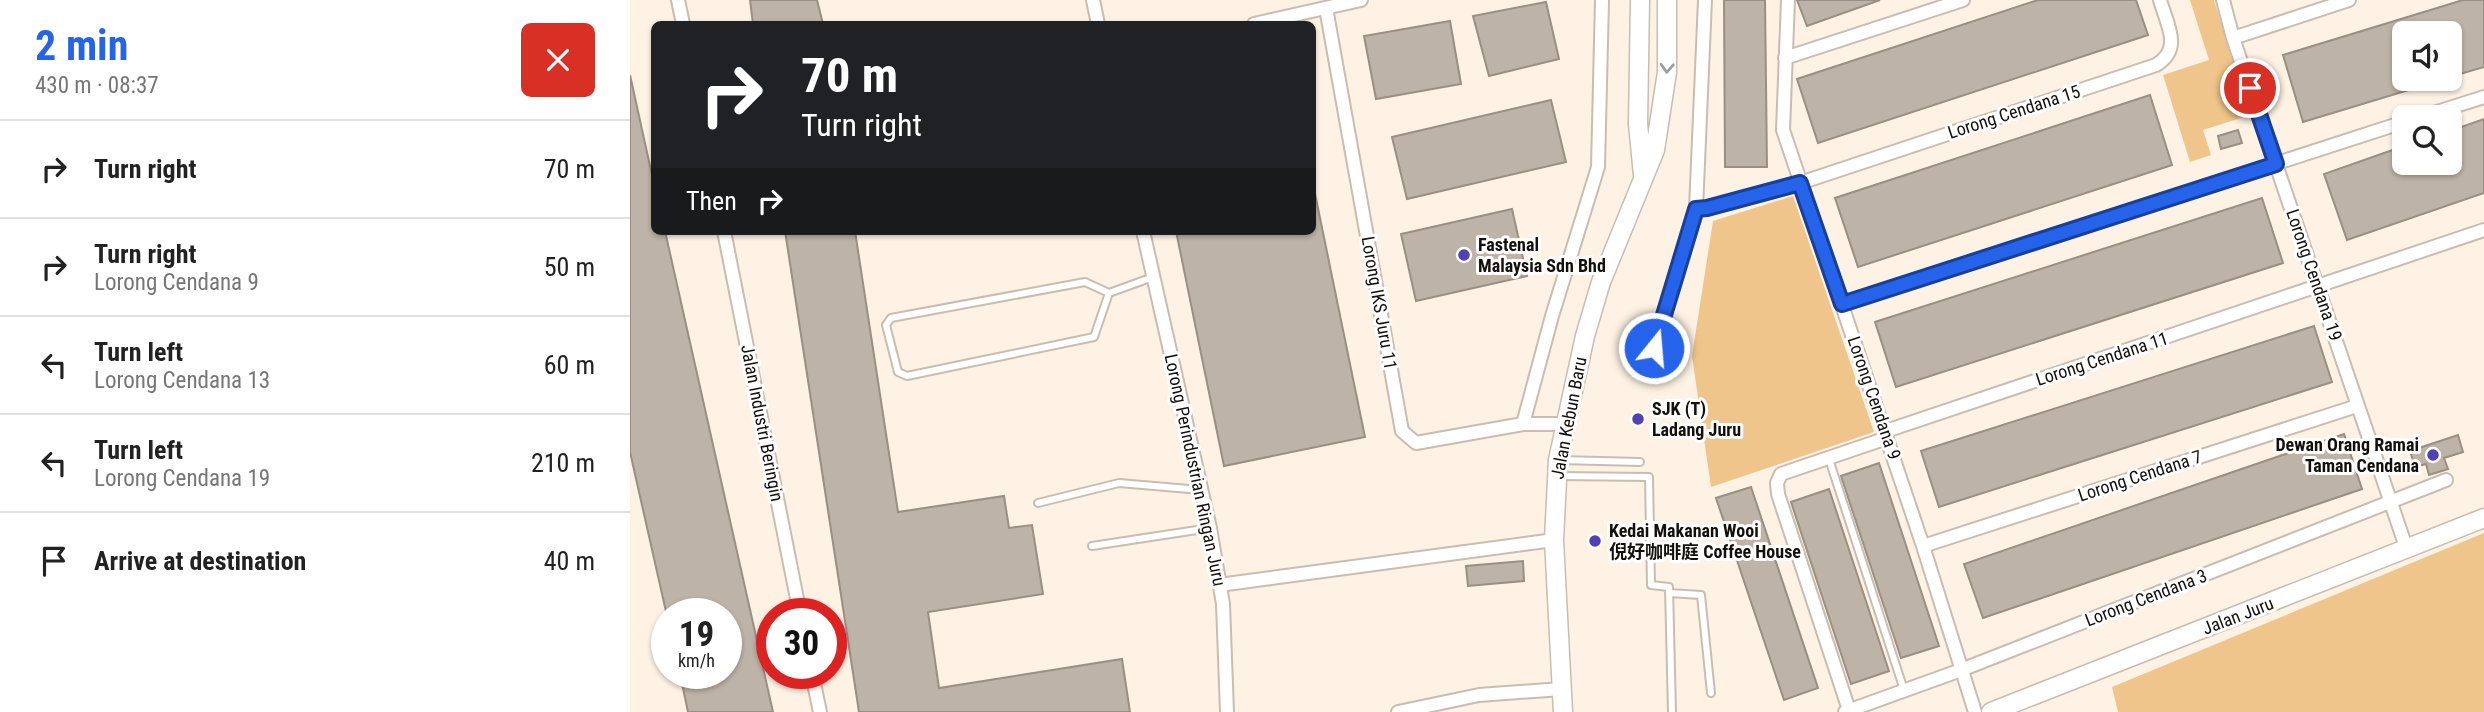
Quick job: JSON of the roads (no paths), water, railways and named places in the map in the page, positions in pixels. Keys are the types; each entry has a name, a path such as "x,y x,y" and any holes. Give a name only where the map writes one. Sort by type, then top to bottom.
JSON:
{"street":[{"path":"678,0 682,21"},
{"path":"1093,0 1097,21"},
{"path":"1266,21 1362,0"},
{"path":"1523,424 1552,316 1598,167 1602,0"},
{"name":"Jalan Kebun Baru","path":"1640,0 1639,124 1643,175"},
{"name":"Jalan Kebun Baru","path":"1563,712 1554,540 1557,468 1585,336 1601,282 1655,150 1667,72 1667,0"},
{"path":"1654,348 1696,209 1705,0"},
{"name":"Lorong Cendana 9","path":"1788,0 1783,130 1923,546 1975,712"},
{"path":"1785,58 1963,0"},
{"name":"Lorong Cendana 15","path":"1800,183 2156,65 2168,58 2173,47 2160,0"},
{"name":"Lorong Cendana 19","path":"2223,0 2233,38 2407,550"},
{"path":"2233,38 2349,0"},
{"name":"Lorong IKS Juru 11","path":"1331,5 1402,431 1416,443 1523,424 1565,424"},
{"path":"2459,105 2484,97"},
{"path":"1842,304 2392,126"},
{"path":"1696,209 1800,183"},
{"name":"Lorong Cendana 11","path":"1847,711 1778,494 1777,483 1781,474 1886,434 2484,229"},
{"name":"Jalan Industri Beringin","path":"725,235 797,598"},
{"name":"Lorong Perindustrian Ringan Juru","path":"1144,235 1210,528 1223,604 1227,712"},
{"name":"Lorong Cendana 7","path":"1923,546 2357,406"},
{"name":"Lorong Cendana 3","path":"1847,711 1961,670 2446,480"},
{"name":"Jalan Juru","path":"1990,712 2484,518"},
{"path":"1219,585 1554,540"},
{"path":"815,689 820,712"},
{"path":"1398,712 1479,695 1562,689"}],"lane":[{"path":"1110,293 1094,337 907,376 898,372 886,325 891,318 1085,282 1110,293 1153,278"},
{"path":"1828,457 1904,690"},
{"path":"1557,468 1640,462"},
{"path":"1557,468 1649,477 1651,585 1669,587 1672,712"},
{"path":"1038,503 1119,483 1201,490"},
{"path":"1092,546 1210,528"},
{"path":"1669,593 1701,595 1711,693"}],"place":[{"name":"Fastenal Malaysia Sdn Bhd","path":"1464,255"},
{"name":"SJK (T) Ladang Juru","path":"1638,419"},
{"name":"Dewan Orang Ramai Taman Cendana","path":"2433,455"},
{"name":"Kedai Makanan Wooi 倪好咖啡庭 Coffee House","path":"1595,541"}]}
